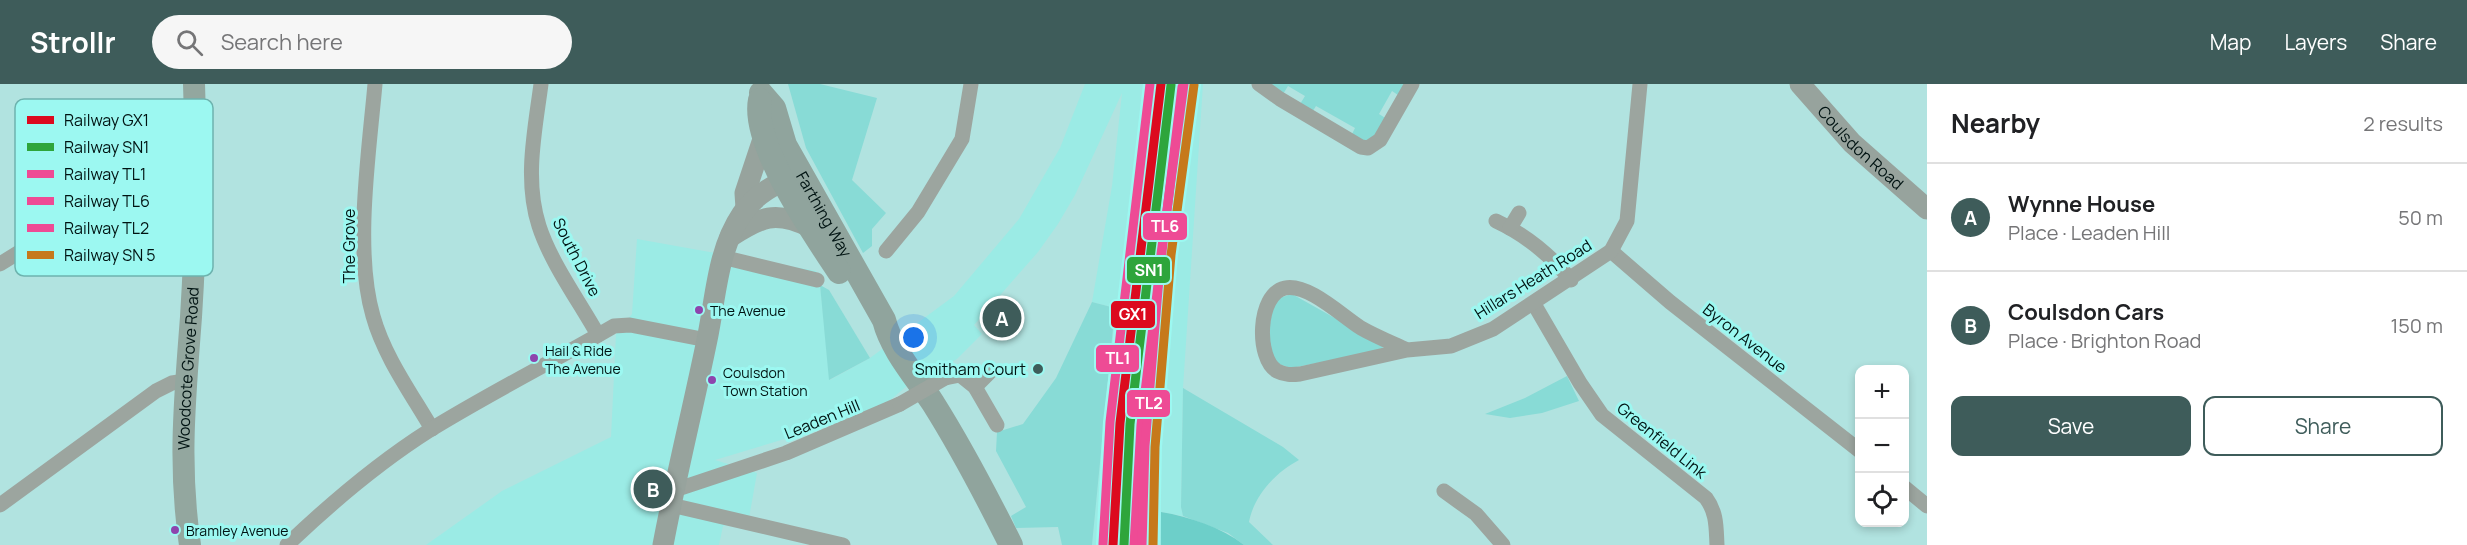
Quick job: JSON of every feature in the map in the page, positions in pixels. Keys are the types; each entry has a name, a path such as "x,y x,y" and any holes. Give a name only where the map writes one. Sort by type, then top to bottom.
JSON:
{"highway":[{"path":"762,89 758,111 764,136 792,176"},
{"name":"Farthing Way","path":"762,89 774,108 792,176 810,227 851,291 876,325 888,335 934,405 990,502 1011,545"},
{"name":"Farthing Way","path":"792,176 884,320 888,335"}],"main road":[{"name":"Woodcote Grove Road","path":"194,84 194,99"},
{"name":"Coulsdon Road","path":"1800,84 1852,143 1927,209"},
{"path":"746,208 745,193 764,136"},
{"path":"663,545 726,247 746,208 754,199 792,176"},
{"path":"726,247 747,226 768,217 781,217 810,227"},
{"name":"Woodcote Grove Road","path":"190,545 183,489 182,437 192,276"}],"street":[{"name":"The Grove","path":"375,84 364,259 367,292 373,318 383,343 432,429"},
{"name":"South Drive","path":"542,84 531,176 537,218 549,249 598,335"},
{"path":"886,251 892,233 918,212 962,139 971,84"},
{"path":"1259,84 1361,147 1368,148 1380,140 1412,84"},
{"name":"Hillars Heath Road","path":"1407,350 1363,329 1307,291 1284,288 1274,294 1265,305 1263,318 1268,362 1276,370 1287,375 1407,350 1451,346 1493,329 1571,280 1611,251 1627,222 1640,84"},
{"path":"1519,213 1503,224 1557,263 1571,280"},
{"path":"726,247 817,280"},
{"name":"Byron Avenue","path":"1611,251 1670,302 1855,447"},
{"path":"0,264 15,255"},
{"name":"Greenfield Link","path":"1534,304 1580,383 1602,415 1706,498 1716,518 1717,545"},
{"path":"287,545 352,486 432,429 621,323 707,340"},
{"path":"990,372 975,387 997,425"},
{"name":"Leaden Hill","path":"673,498 900,404 945,378 960,375 975,387"},
{"path":"0,505 156,391 185,381"},
{"path":"1444,491 1476,514 1503,545"},
{"path":"1909,491 1927,506"},
{"path":"673,498 843,545"}],"shaded area":[{"path":"788,84 820,84 877,98 852,180 886,213 872,229 872,246 863,253 806,148"},
{"path":"1085,84 1203,84 1183,388 1181,507 1183,516 1161,512 1161,545 1092,545 1115,308 1092,302 1112,186 1122,93 1075,195 1058,224 1038,252 974,325 982,334 957,359 907,386 889,401 864,415 715,460 757,473 749,518 723,526 719,545 426,545 502,491 611,437 616,334 632,314 637,239 816,271 820,285 830,380 870,358 954,296 1019,219 1060,148"},
{"path":"1259,84 1412,84 1404,99 1392,91 1379,114 1390,121 1374,145 1349,140 1355,128 1316,106 1309,117 1297,109 1305,96 1288,86 1280,99"},
{"path":"820,285 829,290 870,358 829,380"},
{"path":"1292,294 1381,344 1383,348 1381,351 1291,368 1275,363 1269,339 1271,315 1276,299"},
{"path":"1092,302 1115,308 1092,545 1062,545 1058,527 1016,528 1011,516 1026,507 996,451 997,432 1023,424 1056,378"},
{"path":"1567,376 1579,401 1542,413 1510,418 1485,414 1525,398"},
{"path":"1183,388 1283,447 1299,460 1267,485 1252,512 1249,522 1273,545 1244,545 1228,533 1183,516 1181,507"},
{"path":"1161,512 1205,524 1244,545 1161,545"}],"rail line":[{"name":"TL1","path":"1103,544 1110,422 1150,84"},
{"name":"GX1","path":"1113,545 1120,423 1161,84"},
{"name":"TL2","path":"1142,545 1145,446 1161,254 1184,84"},
{"name":"SN1","path":"1124,545 1130,424 1171,85"},
{"name":"TL6","path":"1134,545 1141,425 1182,87"}],"transit line":[{"path":"1153,545 1155,447 1171,255 1194,85"}],"place":[{"name":"The Avenue","path":"699,310"},
{"name":"Wynne House","path":"1002,318"},
{"name":"Hail & Ride The Avenue","path":"534,358"},
{"name":"Smitham Court","path":"1038,369"},
{"name":"Coulsdon Town Station","path":"712,380"},
{"name":"Coulsdon Cars","path":"653,489"},
{"name":"Bramley Avenue","path":"175,530"}]}
